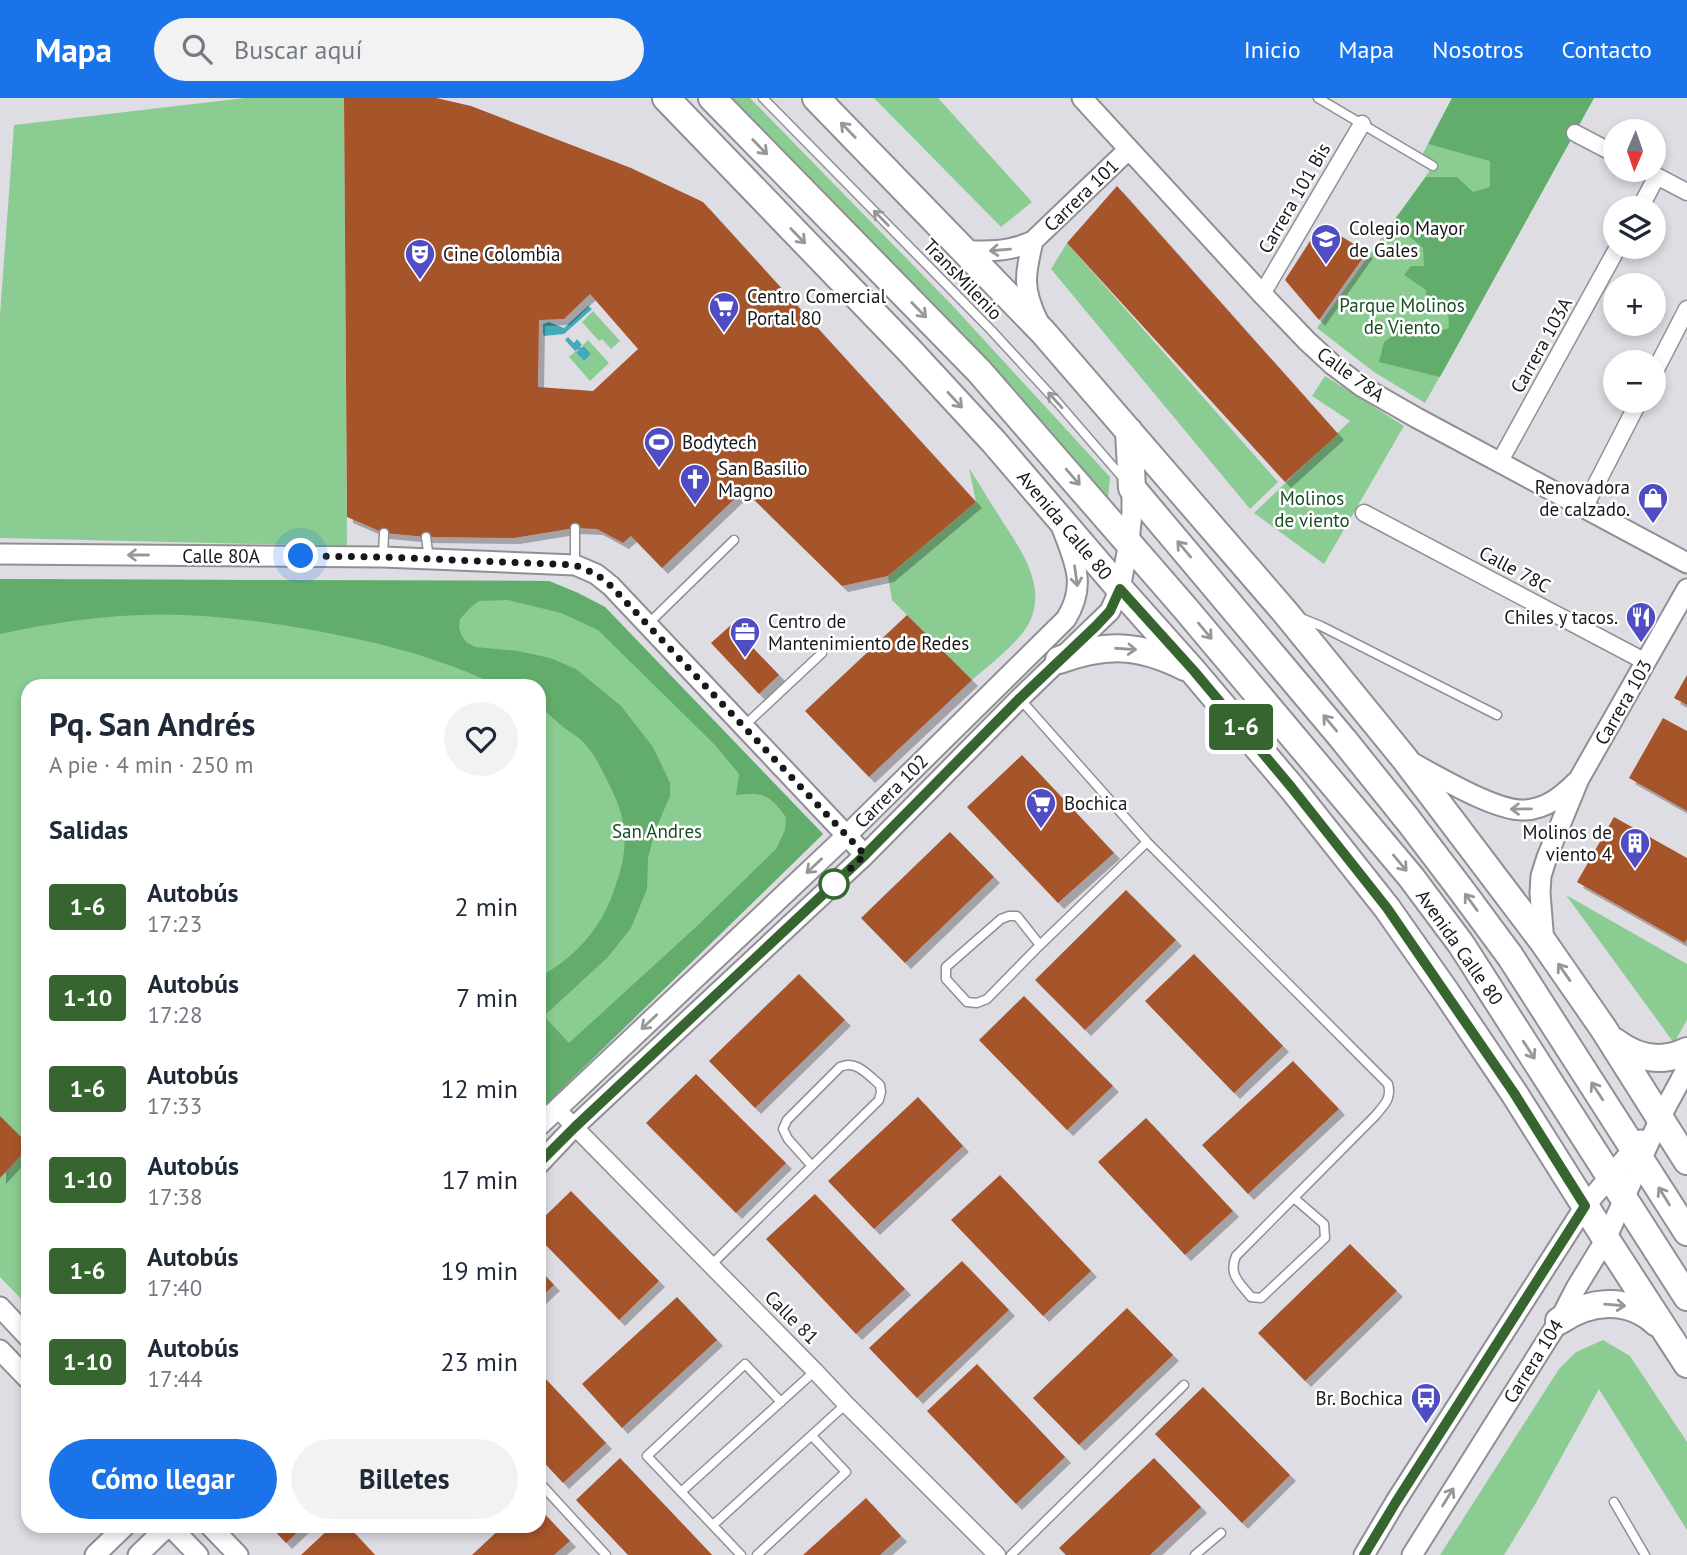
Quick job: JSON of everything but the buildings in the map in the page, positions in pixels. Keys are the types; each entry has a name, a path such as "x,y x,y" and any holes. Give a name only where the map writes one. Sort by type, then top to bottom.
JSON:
{"highway":[{"name":"Avenida Calle 80","path":"666,98 994,442 1292,788 1387,908 1514,1093 1687,1364"},
{"name":"Avenida Calle 80","path":"712,98 979,371 1129,542 1411,877 1461,944 1687,1297"},
{"path":"816,98 1043,332 1285,612 1404,758 1544,943 1603,1028 1687,1161"},
{"path":"1129,431 1132,488"},
{"name":"Avenida Calle 80","path":"1132,488 1343,739 1447,871 1510,956 1687,1232"},
{"path":"1059,660 1101,649 1123,648 1142,650 1168,658 1194,671"},
{"path":"1603,1028 1619,1045 1639,1056 1664,1058 1687,1051"},
{"path":"1559,1321 1588,1306 1609,1303 1631,1307 1650,1317 1666,1332"}],"street":[{"name":"Calle 78A","path":"1082,98 1262,294 1333,365 1362,386 1499,463 1687,563"},
{"name":"Carrera 101 Bis","path":"1262,294 1362,124"},
{"path":"1575,133 1603,148"},
{"name":"Carrera 101","path":"965,251 1006,250 1033,241 1129,149"},
{"path":"1666,181 1687,192"},
{"name":"Carrera 101","path":"1033,241 1026,289 1028,301 1043,332"},
{"name":"Carrera 103A","path":"1499,463 1611,259"},
{"path":"1666,350 1687,309"},
{"path":"1584,508 1633,413"},
{"name":"Carrera 102","path":"546,1157 865,855 1110,611 1120,589 1129,542 1132,488"},
{"name":"Carrera 102","path":"546,1119 846,836 1066,619 1073,608 1079,585 1074,559 1055,511"},
{"name":"Calle 78C","path":"1364,513 1646,662"},
{"name":"Calle 80A","path":"0,554 383,557 575,565 596,574 611,586 865,855"},
{"name":"Carrera 103","path":"1544,943 1540,908 1541,876 1579,779 1687,589"},
{"name":"Carrera 103","path":"1404,758 1482,799 1509,809 1541,807 1562,797 1579,779"},
{"name":"Carrera 104","path":"1412,1555 1559,1321 1606,1239 1624,1199 1638,1154 1687,1068"},
{"name":"Calle 81","path":"557,1109 996,1555"},
{"name":"Carrera 104","path":"1364,1555 1585,1206 1609,1177 1638,1154"},
{"path":"0,1307 21,1330"},
{"path":"0,1350 21,1372"},
{"path":"95,1555 118,1533"},
{"path":"138,1555 162,1533"},
{"path":"176,1533 198,1555"},
{"path":"217,1533 238,1555"}],"lane":[{"name":"TransMilenio","path":"763,98 991,330 1132,488"},
{"path":"1318,98 1433,166"},
{"path":"575,528 575,565"},
{"path":"383,557 384,533"},
{"path":"426,537 429,559"},
{"path":"647,625 734,540"},
{"path":"1285,612 1321,626 1497,715"},
{"path":"743,727 822,653"},
{"path":"1019,699 1147,842 1388,1084 1389,1099 1375,1116 1236,1256 1233,1273 1251,1297 1261,1298 1325,1238 1324,1224 1294,1198"},
{"path":"1040,945 1017,916 1009,916 1001,919 946,967 946,979 967,1002 977,1003 987,999 1147,842"},
{"path":"711,1265 812,1166 879,1100 880,1085 855,1065 840,1067 787,1120 783,1129 788,1139 812,1166"},
{"path":"741,1555 647,1456 744,1364 780,1402"},
{"path":"681,1492 815,1371"},
{"path":"1011,1555 1184,1385"},
{"path":"713,1525 846,1405"},
{"path":"757,1555 846,1472 812,1436"},
{"path":"546,1490 606,1555"},
{"path":"1614,1502 1645,1555"},
{"path":"1195,1555 1221,1533"}],"green space":[{"path":"245,98 344,98 347,546 0,538 0,315 14,125"},
{"path":"731,98 750,98 951,304 1110,477 1108,498 944,319"},
{"path":"874,98 938,98 1032,202 1001,227"},
{"name":"Parque Molinos de Viento","path":"1452,98 1594,98 1425,403 1374,372 1317,328 1433,166 1420,159"},
{"name":"Parque Molinos de Viento","path":"1452,98 1594,98 1440,377 1379,362 1384,342 1415,320 1422,337 1449,328 1448,310 1426,305 1426,290 1404,275 1411,266 1424,266 1423,248 1393,222 1426,177 1457,177 1473,192 1490,187 1490,161 1428,144"},
{"path":"1067,243 1278,482 1250,509 1051,269"},
{"path":"593,311 620,341 611,349 602,339 599,341 582,322"},
{"path":"588,340 609,363 590,381 569,357 578,349 576,353 584,361 591,354 584,346 581,347"},
{"name":"Molinos de viento","path":"1325,376 1404,426 1324,564 1254,513 1350,421 1312,396"},
{"path":"969,468 1023,555 1034,582 1035,595 1034,609 1025,630 1004,653 972,680 892,600 888,576 976,502"},
{"name":"San Andres","path":"0,579 549,581 605,607 823,834 546,1104 546,679 21,679 21,1299 0,1277"},
{"path":"0,579 549,581 605,607 823,834 546,1104 546,1018 569,1043 697,926 776,849 785,830 786,817 770,799 753,794 736,795 739,774 715,745 598,630 561,613 508,600 479,601 460,619 461,634 466,642 475,647 518,651 550,658 576,669 621,706 653,747 670,783 670,796 655,831 648,858 647,889 631,928 608,957 546,1014 546,973 577,950 604,913 618,878 624,838 618,805 591,751 546,711 546,679 485,679 430,658 375,643 257,621 162,614 115,616 0,634"},
{"path":"1566,895 1687,964 1687,1020 1674,1043"},
{"path":"1603,1340 1630,1356 1687,1442 1687,1530 1599,1389 1504,1555 1440,1555 1559,1369 1576,1352"}],"water":[{"path":"588,306 592,309 564,334 544,336 543,324 549,322 564,328"},
{"path":"568,337 574,343 577,339 582,345 581,348 584,346 591,354 584,361 576,353 579,350 575,351 565,340"}],"bus line":[{"name":"1-6","path":"546,1156 865,855 1019,699 1096,626 1110,611 1120,589 1194,671 1292,788 1387,908 1514,1093 1585,1206 1364,1555"}],"place":[{"name":"Colegio Mayor de Gales","path":"1326,266"},
{"name":"Cine Colombia","path":"420,281"},
{"name":"Centro Comercial Portal 80","path":"724,334"},
{"name":"Bodytech","path":"659,469"},
{"name":"San Basilio Magno","path":"695,506"},
{"name":"Renovadora de calzado.","path":"1653,525"},
{"name":"Chiles y tacos.","path":"1641,644"},
{"name":"Centro de Mantenimiento de Redes","path":"745,659"},
{"name":"Bochica","path":"1041,830"},
{"name":"Molinos de viento 4","path":"1635,870"},
{"name":"Br. Bochica","path":"1426,1425"}],"route":[{"path":"301,556 575,565 596,574 611,586 865,855 824,893 834,884"}]}
